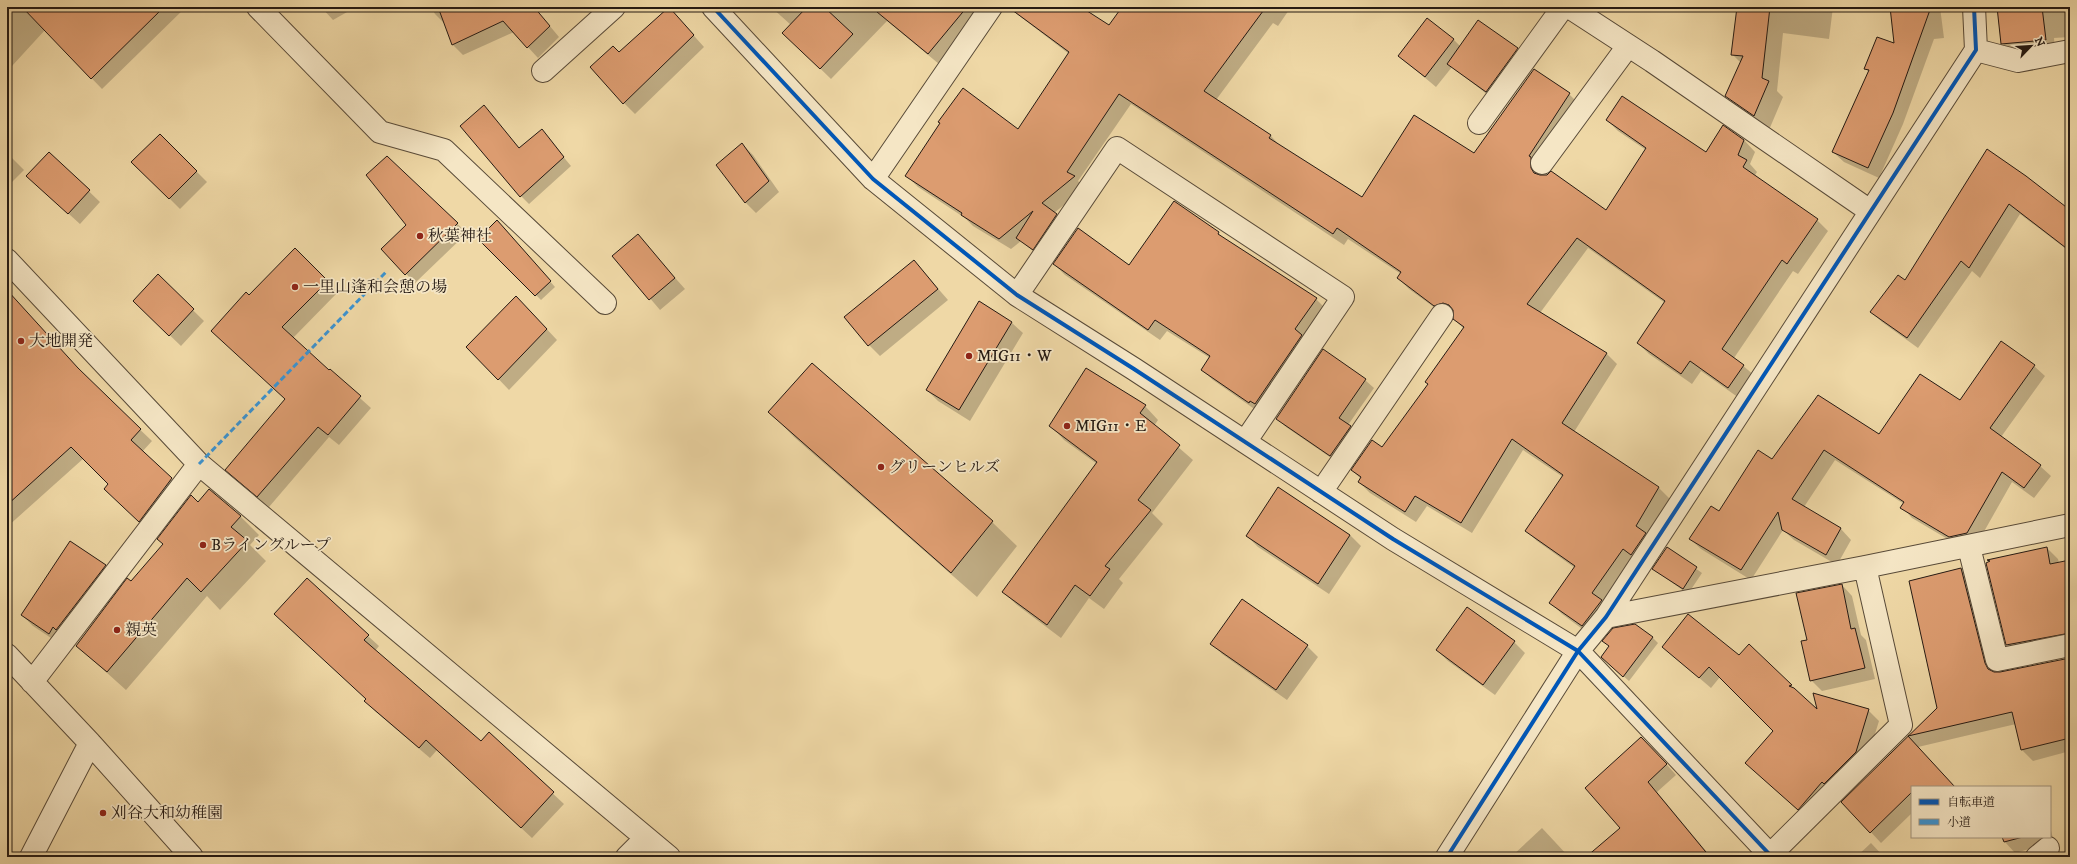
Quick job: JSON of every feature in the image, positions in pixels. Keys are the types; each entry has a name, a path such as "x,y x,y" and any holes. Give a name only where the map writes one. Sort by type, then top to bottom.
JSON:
{"street":[{"path":"258,7 380,132 444,150 605,303"},
{"path":"543,71 614,7"},
{"path":"712,7 873,179 1017,295 1393,539 1578,651 1771,856 1901,725 1865,568"},
{"path":"873,179 991,7"},
{"path":"1479,123 1564,7"},
{"path":"1569,7 1870,211"},
{"path":"1447,857 1578,651 1606,617 1976,50 1974,7"},
{"path":"1542,163 1628,46"},
{"path":"1976,50 2018,61 2070,52"},
{"path":"1017,295 1117,148 1343,297 1245,442"},
{"path":"7,260 199,464 669,857"},
{"path":"1321,492 1442,315"},
{"path":"32,682 199,464"},
{"path":"1606,617 1865,568 2070,525"},
{"path":"1968,547 1997,660 2070,645"},
{"path":"7,655 90,743 192,857"},
{"path":"31,857 90,743"},
{"path":"627,857 646,838"}],"building":[{"path":"22,7 164,7 91,79"},
{"path":"438,7 534,7 550,26 527,48 503,21 452,45"},
{"path":"669,7 694,35 623,104 590,67 613,46 619,52"},
{"path":"807,7 824,7 853,34 820,69 782,33"},
{"path":"871,7 967,7 928,54"},
{"path":"1008,7 1081,7 1109,25 1122,7 1266,7 1204,91 1271,135 1269,138 1362,197 1414,115 1474,153 1534,69 1570,93 1529,156 1531,157 1531,168 1534,173 1547,175 1551,171 1606,210 1646,148 1606,120 1622,96 1706,152 1723,125 1744,140 1738,155 1747,160 1743,167 1818,219 1787,264 1782,260 1722,349 1744,365 1728,388 1690,361 1681,374 1637,343 1665,301 1577,238 1527,304 1607,353 1562,423 1659,487 1636,526 1646,533 1631,555 1623,549 1592,593 1602,600 1582,626 1549,603 1575,566 1525,531 1563,475 1512,439 1461,523 1415,496 1405,512 1358,482 1361,477 1351,470 1372,440 1382,447 1428,384 1425,382 1464,327 1453,319 1453,310 1449,305 1443,303 1434,306 1397,278 1401,272 1337,228 1333,234 1119,94 1067,172 1075,176 1042,203 1057,214 1033,250 1016,238 1033,211 999,239 961,215 962,213 905,176 940,123 938,122 963,88 1018,129 1069,52"},
{"path":"1737,7 1770,7 1762,78 1769,81 1754,116 1725,96 1743,56 1731,55"},
{"path":"1890,7 1931,7 1893,113 1868,168 1832,152 1869,70 1864,69 1877,37 1894,43"},
{"path":"1997,7 2042,7 2046,40 2001,44"},
{"path":"1427,18 1454,39 1425,77 1398,56"},
{"path":"1478,20 1518,48 1486,92 1447,64"},
{"path":"484,105 519,148 542,129 564,157 520,197 460,126"},
{"path":"160,134 197,171 169,199 131,162"},
{"path":"742,143 769,181 745,203 716,165"},
{"path":"1987,149 2026,176 2070,210 2070,251 2009,204 1969,268 1961,261 1907,338 1870,312 1898,275 1905,280"},
{"path":"49,152 90,190 68,214 26,176"},
{"path":"387,156 458,223 405,275 381,249 406,225 366,175"},
{"path":"1174,201 1219,232 1218,234 1317,298 1295,329 1302,335 1255,404 1250,401 1249,403 1201,370 1210,356 1155,320 1148,330 1053,264 1078,228 1129,265"},
{"path":"497,220 551,281 535,296 478,239"},
{"path":"638,234 675,278 649,300 612,256"},
{"path":"295,248 328,281 282,327 329,370 330,369 361,396 328,435 318,427 257,497 225,470 285,399 211,331 246,292 249,295"},
{"path":"914,260 938,289 868,346 844,317"},
{"path":"158,274 194,309 169,336 133,301"},
{"path":"7,290 78,368 141,429 131,440 172,478 139,522 104,489 108,484 71,447 7,505"},
{"path":"516,296 547,329 498,380 466,347"},
{"name":"MIG11・W","path":"979,301 1012,322 959,410 926,390"},
{"path":"2001,341 2035,365 1990,428 2041,465 2024,488 2002,472 1967,533 1949,537 1900,508 1904,502 1824,450 1792,499 1841,528 1826,555 1782,530 1778,512 1741,570 1689,539 1711,506 1719,511 1758,450 1772,459 1818,395 1879,434 1920,374 1960,400"},
{"path":"1323,349 1366,379 1339,418 1351,426 1330,456 1276,419"},
{"name":"グリーンヒルズ","path":"812,363 993,521 951,573 768,412"},
{"path":"1086,368 1146,405 1140,413 1180,445 1138,500 1151,510 1105,566 1110,569 1090,596 1075,585 1047,625 1002,592 1097,462 1049,426"},
{"path":"1278,487 1350,535 1318,584 1246,536"},
{"path":"209,489 241,516 231,527 248,541 201,592 187,578 107,672 76,646 127,578 131,581 163,544 157,539 191,495 198,502"},
{"path":"70,541 106,565 56,630 53,627 49,634 21,615"},
{"path":"1667,547 1697,567 1683,589 1652,569"},
{"path":"2047,547 2050,564 2070,560 2070,633 2006,645 1986,563 1990,561 1987,560"},
{"path":"1961,568 1985,663 1988,669 1994,672 2070,658 2070,738 2021,750 2012,712 1909,736 1937,708 1909,581"},
{"path":"307,578 369,635 364,640 481,741 489,732 554,792 521,828 426,740 419,748 364,701 366,699 274,614"},
{"path":"1842,584 1851,629 1855,628 1865,668 1810,681 1801,641 1807,640 1796,593"},
{"path":"1242,599 1308,645 1276,690 1210,644"},
{"path":"1467,607 1515,641 1483,685 1436,650"},
{"path":"1688,614 1739,655 1749,644 1792,685 1789,686 1794,688 1817,709 1813,693 1869,709 1856,752 1824,784 1822,782 1798,810 1745,763 1773,731 1709,667 1699,678 1662,647"},
{"path":"1635,624 1653,637 1623,677 1601,657 1609,646 1602,641 1613,628"},
{"path":"1908,736 1954,786 1911,786 1911,793 1870,833 1841,802"},
{"path":"1641,737 1667,764 1648,782 1710,857 1586,857 1620,828 1585,788"},
{"path":"2002,838 2019,838 2004,842"}],"marked path":[{"path":"199,464 386,272"}],"cycle path":[{"path":"713,7 873,179 1017,295 1134,369 1393,539 1578,651 1772,857"},
{"path":"1447,857 1578,651 1606,617 1976,50 1974,7"}],"place":[{"name":"秋葉神社","path":"420,236"},
{"name":"一里山逢和会憩の場","path":"295,287"},
{"name":"大地開発","path":"21,341"},
{"name":"MIG11・W","path":"969,356"},
{"name":"MIG11・E","path":"1067,426"},
{"name":"グリーンヒルズ","path":"881,467"},
{"name":"Bライングループ","path":"203,545"},
{"name":"親英","path":"117,630"},
{"name":"刈谷大和幼稚園","path":"103,813"}]}
